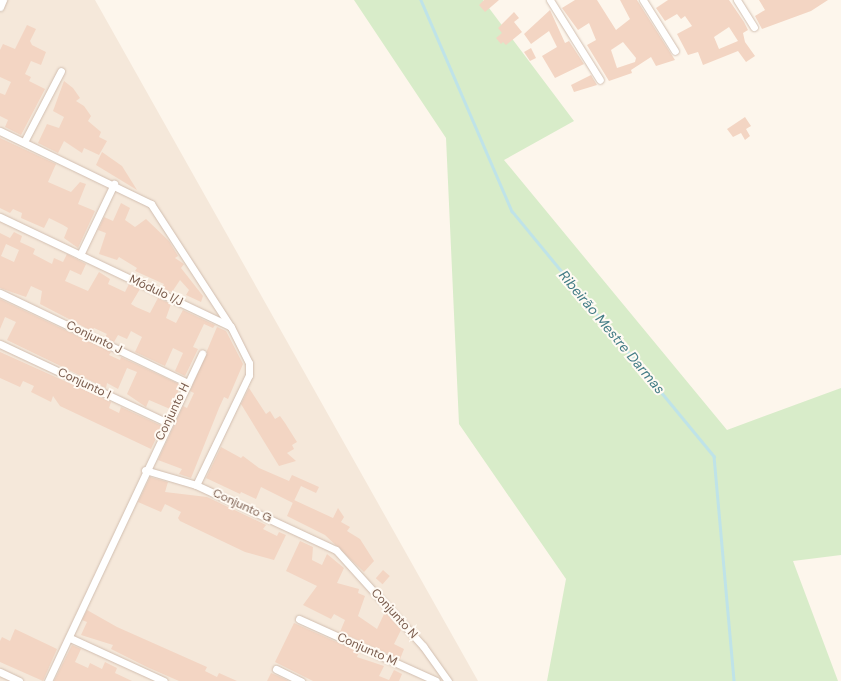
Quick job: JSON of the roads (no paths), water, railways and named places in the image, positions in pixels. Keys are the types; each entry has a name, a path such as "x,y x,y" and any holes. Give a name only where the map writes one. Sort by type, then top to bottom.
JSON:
{"street":[{"path":"0,7 3,0"},
{"path":"550,0 600,80"},
{"path":"643,0 675,52"},
{"path":"737,0 754,27"},
{"path":"24,142 62,71"},
{"path":"0,131 114,184 151,204 231,327 248,363 249,375 196,485"},
{"path":"80,255 114,184"},
{"name":"Módulo I/J","path":"0,217 231,327"},
{"name":"Conjunto J","path":"0,293 188,383"},
{"name":"Conjunto I","path":"0,344 168,423"},
{"name":"Conjunto H","path":"48,681 70,638 145,470 202,353"},
{"name":"Conjunto G","path":"145,470 196,485 336,550"},
{"name":"Conjunto N","path":"336,550 423,646 448,681"},
{"name":"Conjunto M","path":"298,619 436,681"},
{"path":"70,638 164,681"},
{"path":"276,670 301,681"},
{"path":"0,672 19,681"}],"waterway":[{"name":"Ribeirão Mestre Darmas","path":"421,0 512,211 714,456 734,681"}]}
